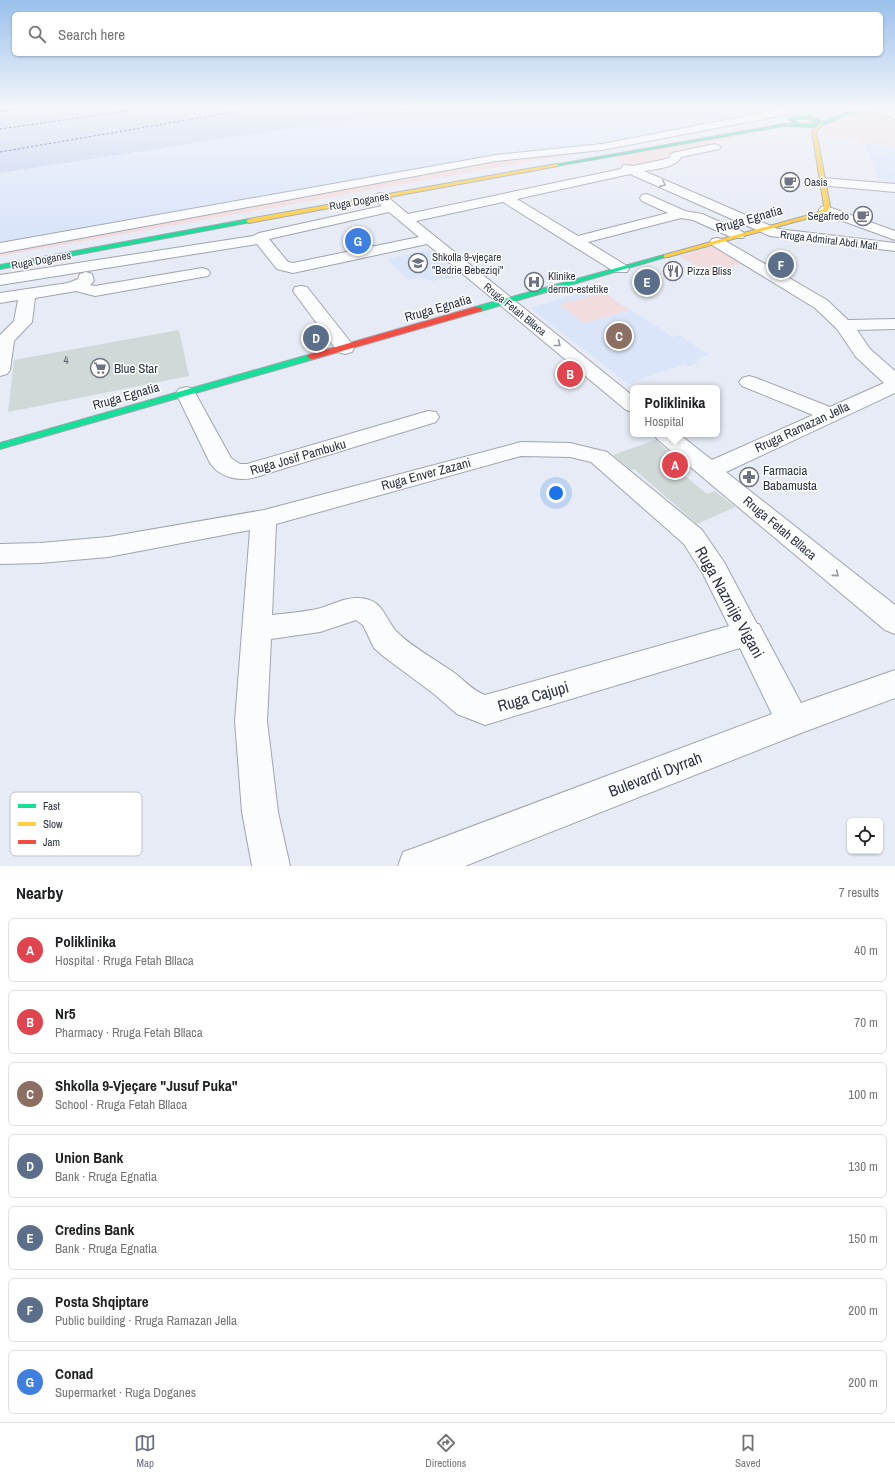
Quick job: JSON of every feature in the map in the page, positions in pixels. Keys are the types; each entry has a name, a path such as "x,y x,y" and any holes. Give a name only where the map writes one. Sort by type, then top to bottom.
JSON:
{"main road":[{"name":"Ruga Doganes","path":"0,267 653,147"},
{"path":"812,147 816,154"},
{"path":"815,147 827,206 826,210"},
{"name":"Rruga Egnatia","path":"0,446 826,210"}],"street":[{"path":"0,248 496,158 592,147"},
{"path":"405,219 672,161 676,155 713,147"},
{"name":"Rruga Admiral Abdi Mati","path":"602,157 775,233 789,236 895,247"},
{"path":"822,182 895,188"},
{"name":"Rruga Fetah Bllaca","path":"379,197 630,404"},
{"path":"505,197 621,269"},
{"path":"647,198 681,214 697,217 738,235"},
{"name":"Ruga Doganes","path":"0,280 260,239 259,237 266,234 391,208"},
{"path":"826,210 895,236"},
{"path":"575,241 681,214"},
{"path":"260,239 283,266 293,268 429,239"},
{"name":"Rruga Ramazan Jella","path":"710,470 895,383 863,353 844,325 806,294 717,242"},
{"path":"0,298 77,285 86,281 85,266"},
{"path":"77,285 86,290 95,291 202,273"},
{"path":"301,290 345,348"},
{"path":"1,362 5,340 23,322 27,294"},
{"path":"844,325 895,324"},
{"path":"749,382 830,414"},
{"name":"Ruga Josif Pambuku","path":"186,393 222,463 228,469 238,473 256,470 428,417"},
{"name":"Rruga Fetah Bllaca","path":"670,437 895,622"},
{"name":"Ruga Enver Zazani","path":"0,554 40,553 108,547 264,519 521,449 560,448 590,454"},
{"name":"Ruga Nazmije Vigani","path":"590,454 599,457 693,537 714,569 749,633 793,721"},
{"path":"264,519 256,629 252,721 260,812 271,866"},
{"name":"Ruga Cajupi","path":"256,629 320,620 351,609 361,609 373,617 385,638 394,647 445,684 468,704 486,710 749,633"},
{"name":"Bulevardi Dyrrah","path":"417,866 793,721 895,684"}],"shaded area":[{"path":"0,147 167,147 0,173"},
{"path":"167,147 616,147 508,159 0,253 0,173"},
{"path":"662,147 704,147 669,154 668,157 632,166 613,157"},
{"path":"866,147 895,147 895,186 888,186 886,181 879,180"},
{"path":"588,151 0,256 0,253 495,161"},
{"path":"716,245 746,262 710,273 679,256"},
{"name":"Shkolla 9-vjeçare \"Bedrie Bebeziqi\"","path":"430,250 459,276 434,281 419,278 409,280 387,259"},
{"path":"598,289 673,337 679,335 709,355 695,360 698,363 687,367 684,364 628,384 531,309 531,307"},
{"path":"605,293 629,310 583,323 559,304"}],"building":[{"name":"Blue Star","path":"179,330 189,376 8,412 14,360"},
{"path":"655,440 672,454 663,458 707,494 715,491 735,507 697,524 634,469 631,470 613,455"}],"ferry route":[{"path":"0,152 27,147"}],"traffic: fast":[{"path":"556,165 656,147"},
{"path":"0,267 249,221"},
{"path":"478,309 666,256"},
{"path":"0,446 311,357"}],"traffic: slow":[{"path":"666,256 818,214 826,210 827,206 817,147"},
{"path":"249,221 556,165"}],"traffic: jam":[{"path":"311,357 478,309"}],"place":[{"name":"Oasis","path":"790,182"},
{"name":"Segafredo","path":"863,216"},
{"name":"Conad","path":"358,241"},
{"name":"Shkolla 9-vjeçare \"Bedrie Bebeziqi\"","path":"418,263"},
{"name":"Posta Shqiptare","path":"781,265"},
{"name":"Pizza Bliss","path":"673,271"},
{"name":"Klinike dermo-estetike","path":"534,282"},
{"name":"Credins Bank","path":"647,282"},
{"name":"Shkolla 9-Vjeçare \"Jusuf Puka\"","path":"619,336"},
{"name":"Union Bank","path":"316,338"},
{"name":"Blue Star","path":"100,368"},
{"name":"Nr5","path":"570,374"},
{"name":"Poliklinika","path":"675,465"},
{"name":"Farmacia Babamusta","path":"749,477"}]}
